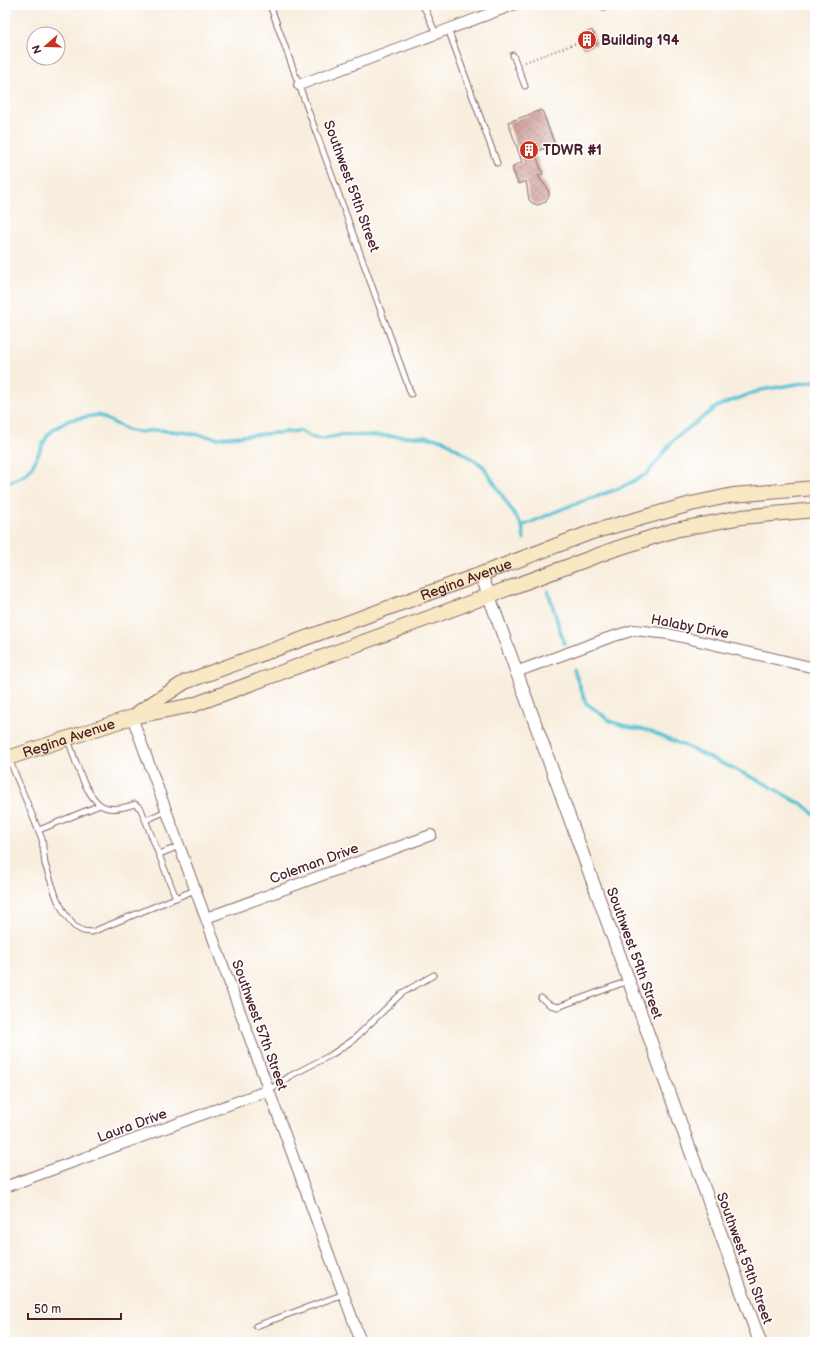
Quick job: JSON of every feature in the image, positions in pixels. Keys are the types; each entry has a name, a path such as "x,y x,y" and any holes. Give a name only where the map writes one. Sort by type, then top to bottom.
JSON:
{"main road":[{"name":"Regina Avenue","path":"132,717 186,682 592,532 691,504 733,495 815,488"},
{"name":"Regina Avenue","path":"7,759 132,717 193,705 615,549 675,530 742,517 815,510"}],"street":[{"path":"299,85 513,5"},
{"name":"Southwest 59th Street","path":"481,574 760,1342"},
{"name":"Halaby Drive","path":"516,672 601,640 634,630 669,634 815,668"},
{"name":"Southwest 57th Street","path":"132,717 361,1342"},
{"name":"Coleman Drive","path":"206,918 431,835"},
{"name":"Laura Drive","path":"5,1187 269,1090"}],"lane":[{"name":"Southwest 59th Street","path":"270,5 411,394"},
{"path":"422,5 436,34"},
{"path":"448,29 497,163"},
{"path":"513,55 525,86"},
{"path":"67,738 84,781 100,805 123,809 135,804 141,808 176,898"},
{"path":"7,759 39,830 45,852 46,864 57,899 65,914 74,926 83,931 92,932 195,890"},
{"path":"39,830 100,805"},
{"path":"146,820 166,811"},
{"path":"160,854 179,846"},
{"path":"269,1090 290,1076 330,1055 353,1040 402,993 434,975"},
{"path":"541,998 550,1005 558,1007 629,980"},
{"path":"256,1326 344,1294"}],"path":[{"path":"525,62 577,43"}],"building":[{"name":"Building 194","path":"592,30 597,44 583,49 578,36"},
{"name":"TDWR #1","path":"542,110 555,145 535,152 543,175 538,176 548,189 549,193 549,196 545,202 538,205 529,200 526,181 518,184 512,168 514,168 513,166 522,162 508,122"}],"waterway":[{"path":"5,484 25,475 32,467 47,436 54,429 69,420 98,415 130,431 141,432 156,430 183,432 217,438 300,431 314,438 323,439 341,435 426,437 443,440 483,466 522,526 567,507 620,488 647,474 675,438 718,406 761,390 815,381"},
{"path":"522,526 524,539"},
{"path":"548,591 564,643"},
{"path":"574,670 586,703 612,722 632,728 647,730 687,747 766,784 801,803 815,815"}],"place":[{"name":"Building 194","path":"587,40"},
{"name":"TDWR #1","path":"529,150"}]}
